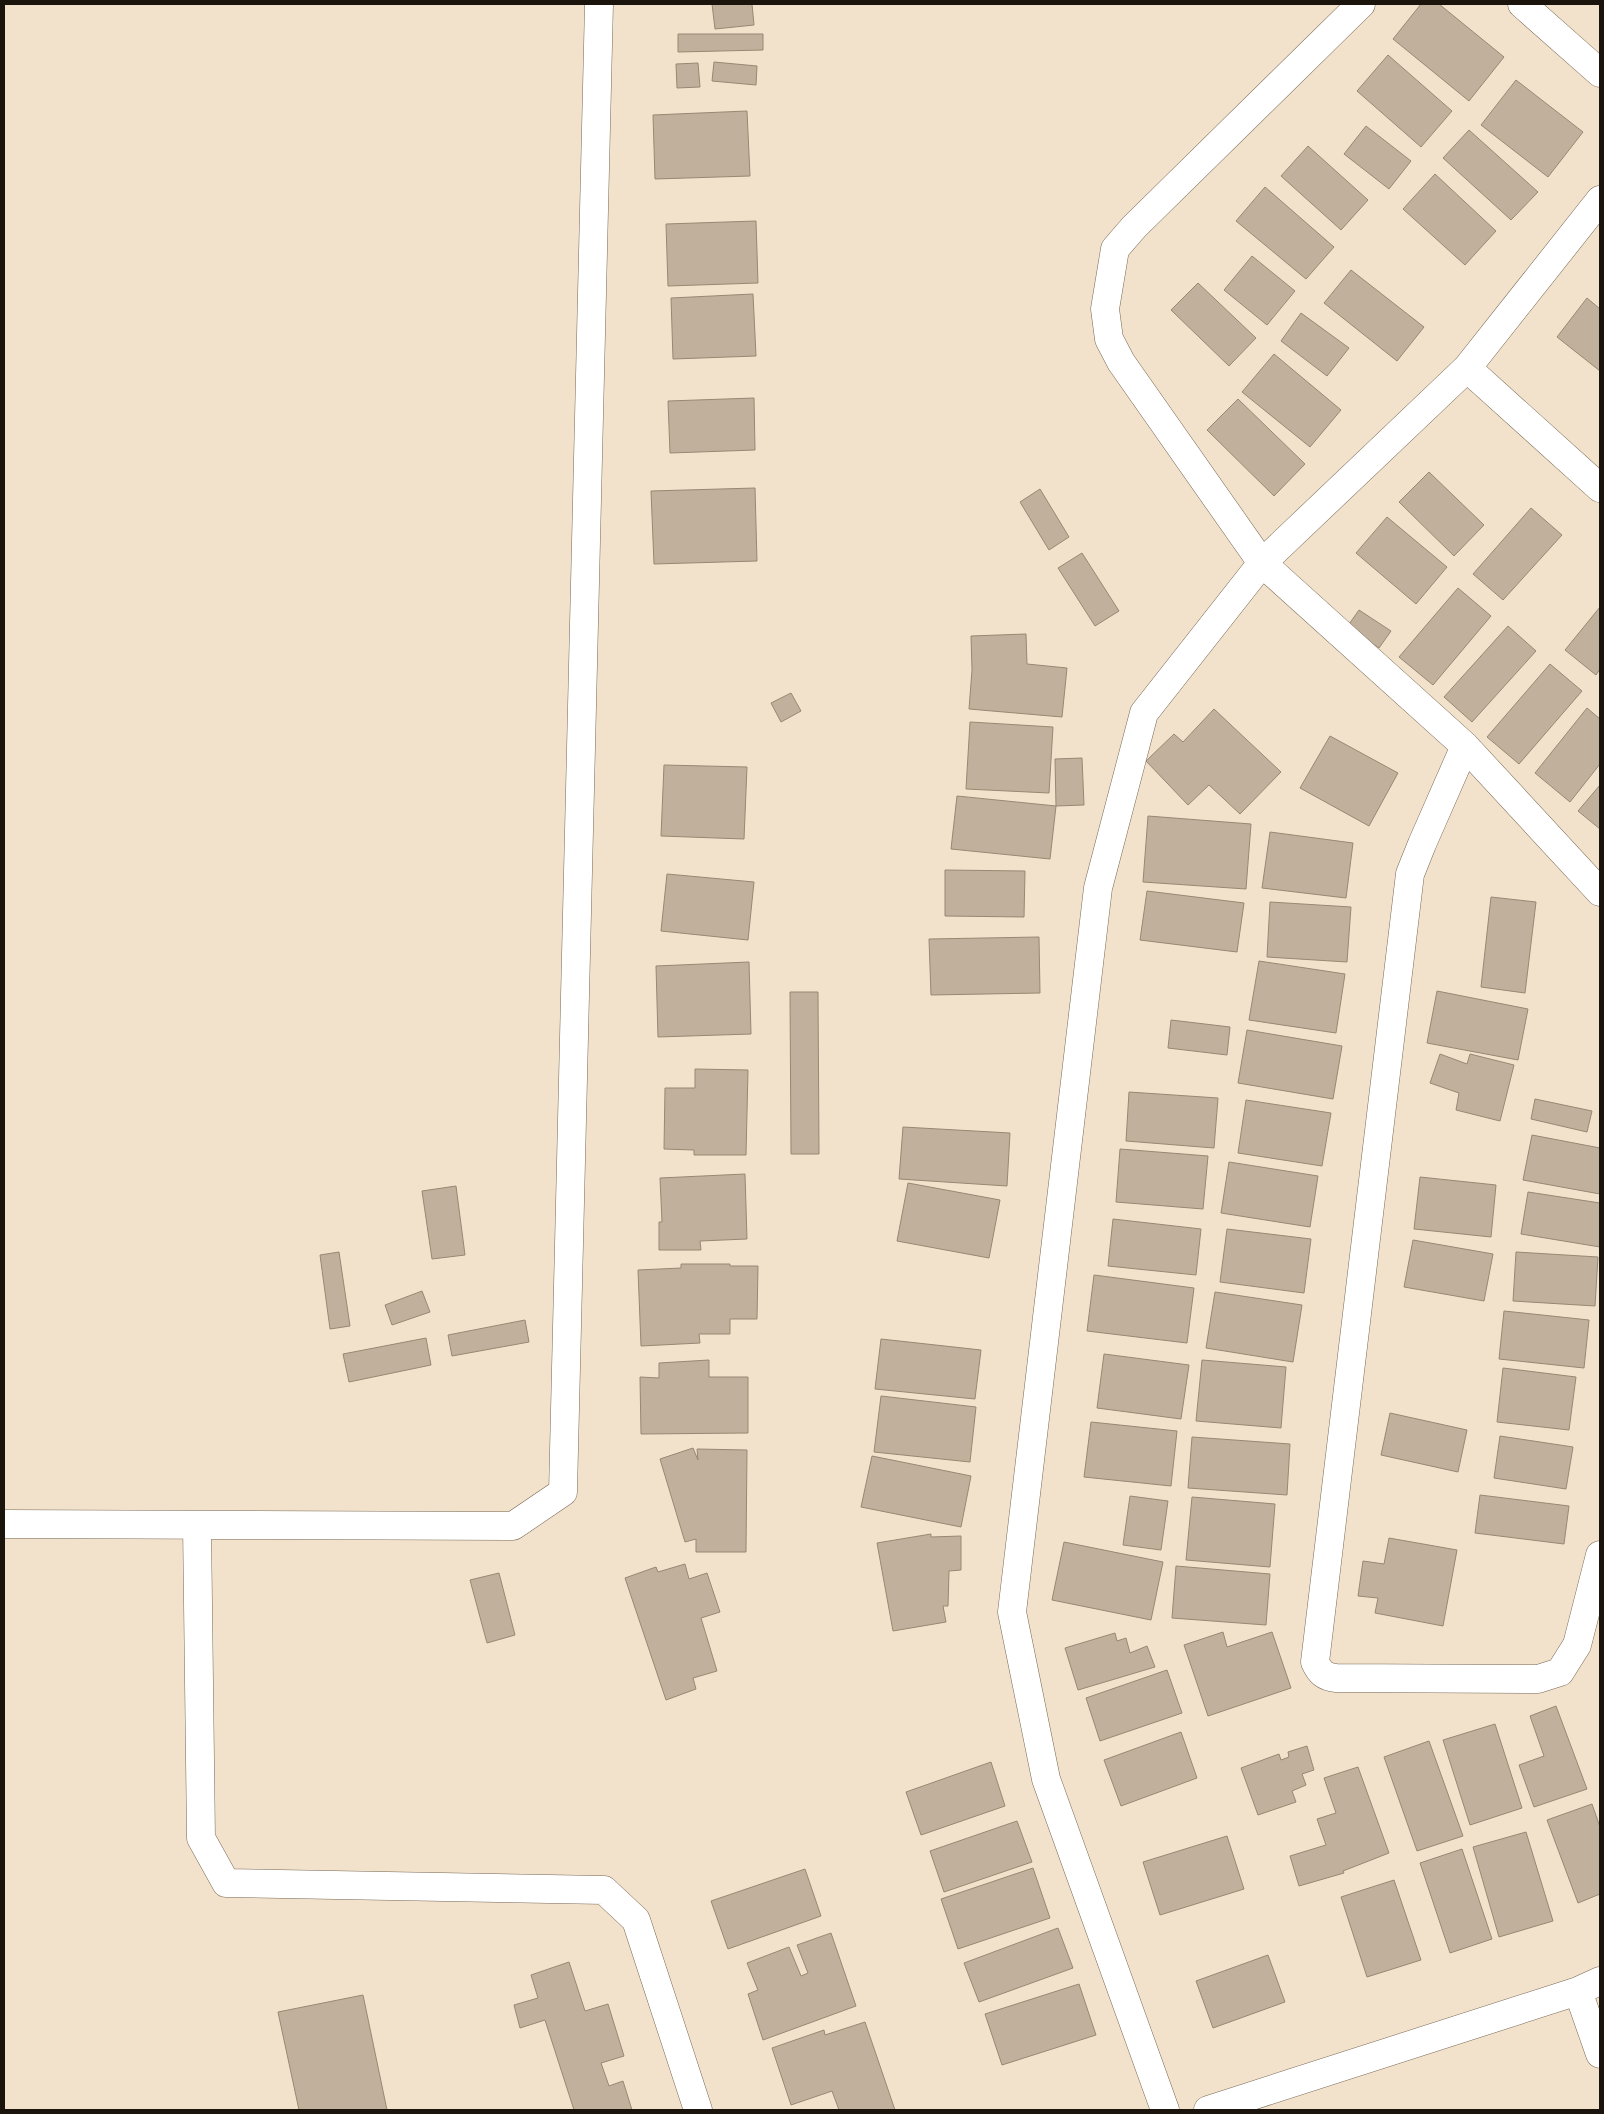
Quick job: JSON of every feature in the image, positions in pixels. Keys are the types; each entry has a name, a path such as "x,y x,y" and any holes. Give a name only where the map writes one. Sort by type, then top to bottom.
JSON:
{"street":[{"path":"4,1524 513,1526 563,1492 599,4"},
{"path":"1361,4 1134,227 1116,249 1105,309 1109,339 1121,362 1262,563 1465,746 1600,892"},
{"path":"1522,4 1600,73"},
{"path":"1165,2110 1046,1779 1012,1612 1098,888 1144,713 1262,563 1467,368 1600,200"},
{"path":"1467,368 1600,488"},
{"path":"1465,746 1410,874 1315,1662 1319,1671 1328,1677 1336,1678 1538,1679 1560,1672 1577,1646 1600,1555"},
{"path":"197,1525 201,1838 226,1883 604,1890 636,1920 698,2110"},
{"path":"1208,2110 1589,1986 1600,2054"}],"building":[{"path":"712,4 752,4 754,25 715,29"},
{"path":"1421,4 1439,4 1504,57 1469,101 1393,39"},
{"path":"678,34 763,34 763,50 678,52"},
{"path":"1388,55 1452,111 1421,147 1357,91"},
{"path":"714,62 757,66 756,85 712,81"},
{"path":"698,63 700,87 677,88 676,64"},
{"path":"1516,80 1583,132 1548,177 1481,125"},
{"path":"747,111 750,176 655,179 653,115"},
{"path":"1366,126 1411,161 1389,189 1344,154"},
{"path":"1469,130 1538,192 1511,220 1443,158"},
{"path":"1308,146 1368,200 1341,230 1281,176"},
{"path":"1435,174 1496,231 1465,265 1403,209"},
{"path":"1265,187 1334,247 1306,279 1236,221"},
{"path":"756,221 758,283 668,286 666,224"},
{"path":"1252,256 1295,291 1267,325 1224,290"},
{"path":"1351,270 1424,327 1397,361 1324,303"},
{"path":"1198,283 1256,338 1229,366 1171,310"},
{"path":"753,294 756,356 673,359 671,298"},
{"path":"1587,298 1600,309 1600,371 1557,337"},
{"path":"1301,313 1349,348 1327,376 1281,341"},
{"path":"1274,354 1341,410 1310,447 1242,392"},
{"path":"754,398 755,450 670,453 668,401"},
{"path":"1238,399 1305,464 1274,496 1207,430"},
{"path":"1429,472 1484,525 1454,556 1399,502"},
{"path":"755,488 757,561 654,564 651,491"},
{"path":"1040,489 1069,537 1049,550 1020,502"},
{"path":"1531,508 1562,535 1503,600 1473,574"},
{"path":"1387,517 1447,567 1416,604 1356,553"},
{"path":"1082,553 1119,611 1095,626 1058,568"},
{"path":"1458,588 1491,616 1433,685 1399,657"},
{"path":"1600,607 1600,669 1596,675 1565,650"},
{"path":"1359,610 1391,631 1379,648 1347,627"},
{"path":"1508,626 1536,651 1472,722 1444,697"},
{"path":"1026,634 1027,664 1067,668 1062,717 969,709 972,670 971,636"},
{"path":"1550,664 1582,691 1519,764 1487,737"},
{"path":"791,693 801,711 781,722 771,703"},
{"path":"1587,708 1600,719 1600,764 1570,802 1535,773"},
{"path":"1214,709 1281,772 1240,814 1209,785 1188,805 1146,761 1174,734 1183,742"},
{"path":"970,722 1053,727 1049,793 966,789"},
{"path":"1330,736 1398,773 1369,826 1300,788"},
{"path":"1082,758 1084,805 1056,806 1055,759"},
{"path":"664,765 747,767 744,839 661,836"},
{"path":"1600,785 1600,829 1578,811"},
{"path":"957,796 1056,806 1050,859 951,849"},
{"path":"1148,816 1251,824 1246,889 1143,882"},
{"path":"1270,832 1353,843 1346,898 1262,888"},
{"path":"945,870 1025,871 1024,917 945,916"},
{"path":"667,874 754,882 748,940 661,931"},
{"path":"1147,891 1244,903 1237,952 1140,940"},
{"path":"1491,897 1536,902 1525,993 1481,987"},
{"path":"1270,902 1351,907 1347,962 1267,957"},
{"path":"1039,937 1040,993 931,995 929,939"},
{"path":"1259,961 1345,974 1336,1033 1249,1020"},
{"path":"749,962 751,1034 658,1037 656,966"},
{"path":"1437,991 1528,1009 1518,1060 1427,1043"},
{"path":"790,992 818,992 819,1154 791,1154"},
{"path":"1171,1020 1230,1027 1227,1055 1168,1048"},
{"path":"1247,1030 1342,1046 1333,1099 1238,1083"},
{"path":"1440,1054 1467,1064 1470,1054 1514,1065 1500,1121 1456,1110 1459,1093 1430,1083"},
{"path":"695,1069 748,1070 746,1155 694,1155 694,1150 664,1149 665,1088 695,1088"},
{"path":"1129,1092 1218,1098 1214,1148 1126,1141"},
{"path":"1535,1099 1592,1111 1587,1132 1531,1119"},
{"path":"1246,1100 1331,1113 1322,1166 1238,1153"},
{"path":"903,1127 1010,1133 1007,1186 899,1179"},
{"path":"1532,1135 1600,1148 1600,1194 1523,1180"},
{"path":"1120,1149 1208,1156 1203,1209 1116,1202"},
{"path":"1229,1162 1318,1176 1310,1227 1221,1213"},
{"path":"745,1174 747,1239 700,1241 701,1250 659,1250 659,1222 662,1222 660,1178"},
{"path":"1420,1177 1496,1185 1491,1237 1414,1229"},
{"path":"908,1183 1000,1200 989,1258 897,1241"},
{"path":"456,1186 465,1255 432,1259 422,1191"},
{"path":"1528,1192 1600,1203 1600,1247 1521,1234"},
{"path":"1113,1219 1201,1229 1196,1275 1108,1266"},
{"path":"1227,1229 1311,1239 1304,1293 1220,1282"},
{"path":"1413,1240 1493,1254 1484,1301 1404,1287"},
{"path":"339,1252 350,1326 330,1329 320,1255"},
{"path":"1516,1252 1598,1257 1595,1306 1513,1301"},
{"path":"681,1264 758,1266 757,1319 730,1319 730,1334 699,1334 700,1343 641,1346 638,1270 681,1268"},
{"path":"1094,1275 1194,1288 1187,1343 1087,1331"},
{"path":"422,1291 430,1312 392,1325 385,1305"},
{"path":"1215,1292 1302,1305 1293,1362 1206,1348"},
{"path":"1504,1311 1589,1320 1584,1368 1499,1359"},
{"path":"525,1320 529,1342 452,1356 448,1335"},
{"path":"426,1338 431,1365 349,1382 343,1354"},
{"path":"881,1339 981,1350 975,1399 875,1389"},
{"path":"1104,1354 1189,1365 1181,1419 1097,1408"},
{"path":"709,1360 709,1377 748,1377 748,1433 641,1434 640,1377 659,1378 659,1363"},
{"path":"1202,1360 1286,1367 1281,1428 1196,1421"},
{"path":"1503,1368 1576,1377 1569,1430 1497,1422"},
{"path":"881,1396 976,1407 970,1462 874,1452"},
{"path":"1390,1413 1467,1430 1458,1472 1381,1455"},
{"path":"1091,1422 1177,1431 1171,1486 1084,1477"},
{"path":"1500,1436 1573,1447 1566,1489 1494,1478"},
{"path":"1192,1437 1290,1444 1287,1495 1188,1488"},
{"path":"693,1448 698,1460 697,1449 747,1450 746,1552 696,1552 696,1539 685,1542 660,1459"},
{"path":"872,1456 971,1476 961,1527 861,1507"},
{"path":"1480,1495 1569,1506 1564,1544 1475,1533"},
{"path":"1130,1496 1168,1501 1161,1550 1123,1545"},
{"path":"1192,1497 1275,1504 1270,1567 1186,1560"},
{"path":"931,1534 931,1537 961,1536 961,1570 949,1571 948,1606 943,1606 946,1622 893,1631 877,1543"},
{"path":"1389,1538 1457,1550 1443,1626 1375,1613 1378,1598 1358,1596 1363,1561 1384,1564"},
{"path":"1064,1542 1163,1562 1151,1620 1052,1600"},
{"path":"685,1564 689,1579 707,1573 720,1612 701,1618 717,1671 693,1678 696,1689 666,1700 625,1578 656,1567 658,1572"},
{"path":"1176,1566 1270,1574 1266,1625 1172,1618"},
{"path":"499,1573 515,1635 487,1643 470,1580"},
{"path":"1223,1632 1227,1647 1272,1632 1291,1688 1208,1716 1184,1645"},
{"path":"1115,1633 1117,1641 1126,1638 1130,1653 1147,1646 1155,1667 1078,1690 1065,1648"},
{"path":"1167,1670 1182,1713 1100,1741 1086,1698"},
{"path":"1556,1706 1587,1789 1534,1807 1519,1765 1544,1756 1530,1716"},
{"path":"1495,1724 1522,1808 1470,1825 1443,1740"},
{"path":"1181,1732 1197,1778 1121,1806 1104,1760"},
{"path":"1429,1741 1463,1836 1417,1851 1384,1757"},
{"path":"1307,1746 1314,1770 1302,1774 1306,1785 1292,1791 1296,1802 1258,1815 1241,1768 1279,1754 1281,1760 1289,1757 1288,1752"},
{"path":"991,1762 1005,1806 921,1835 906,1792"},
{"path":"1358,1767 1389,1853 1343,1871 1344,1873 1299,1886 1290,1856 1326,1845 1317,1819 1336,1813 1324,1778"},
{"path":"1592,1804 1600,1827 1600,1894 1578,1903 1547,1820"},
{"path":"1017,1821 1032,1862 944,1892 930,1851"},
{"path":"1526,1832 1553,1921 1499,1937 1473,1847"},
{"path":"1227,1836 1244,1889 1160,1915 1143,1862"},
{"path":"1462,1849 1492,1939 1450,1953 1420,1863"},
{"path":"1033,1868 1050,1918 958,1949 941,1899"},
{"path":"805,1869 821,1916 728,1949 711,1901"},
{"path":"1394,1880 1421,1960 1367,1977 1341,1897"},
{"path":"1058,1928 1073,1968 979,2002 964,1963"},
{"path":"831,1933 856,2006 763,2040 748,1994 758,1990 747,1963 789,1947 801,1976 808,1973 797,1945"},
{"path":"1268,1955 1285,2002 1213,2028 1196,1981"},
{"path":"569,1962 585,2011 608,2004 624,2056 601,2063 609,2086 623,2081 632,2110 574,2110 545,2020 520,2028 514,2005 538,1998 531,1975"},
{"path":"1079,1984 1096,2035 1002,2065 985,2014"},
{"path":"363,1995 387,2110 299,2110 278,2012"},
{"path":"865,2022 895,2110 839,2110 832,2091 791,2105 772,2048 824,2030 825,2035"}]}
